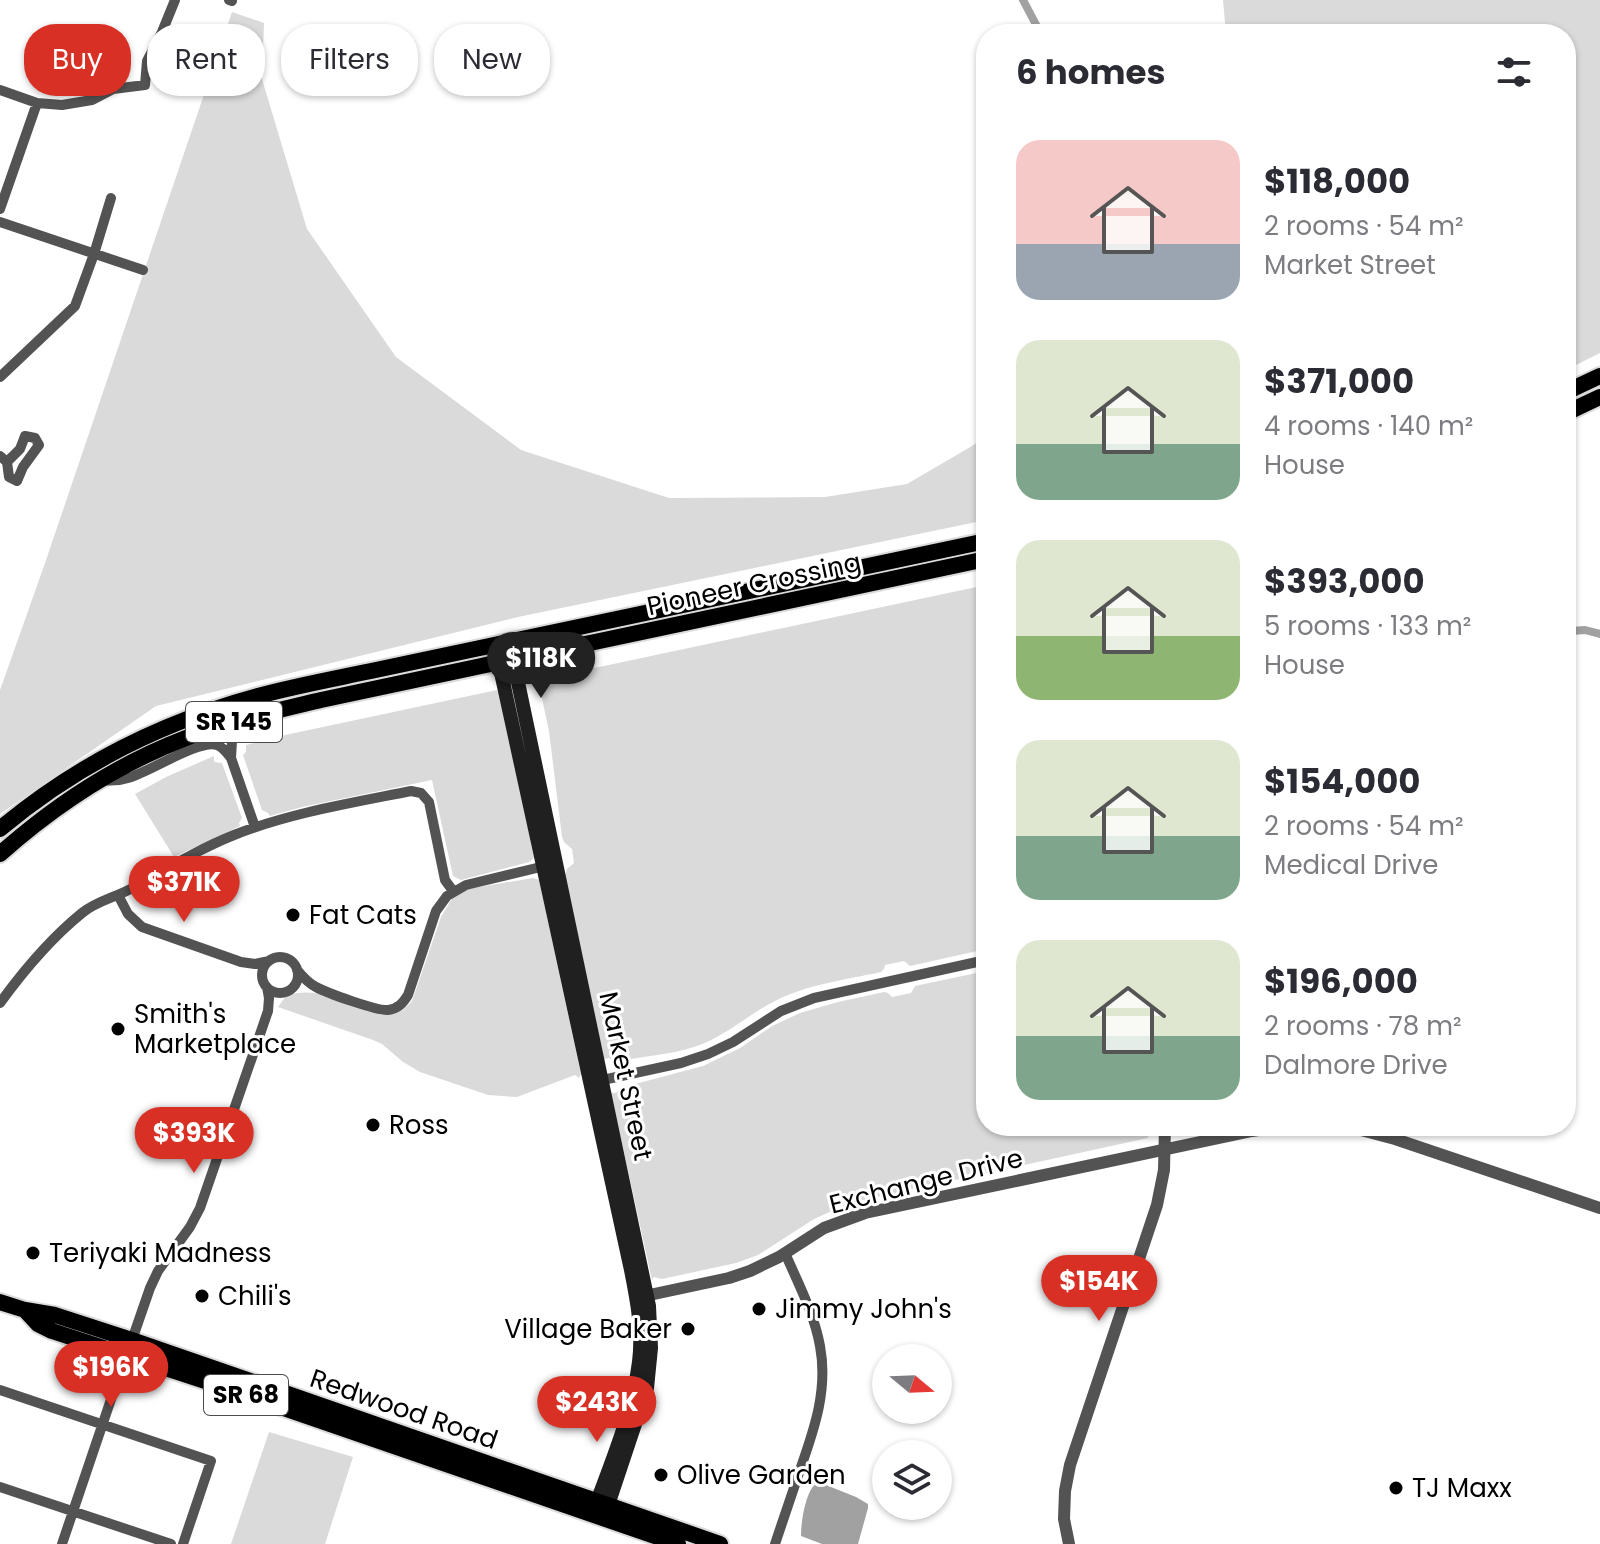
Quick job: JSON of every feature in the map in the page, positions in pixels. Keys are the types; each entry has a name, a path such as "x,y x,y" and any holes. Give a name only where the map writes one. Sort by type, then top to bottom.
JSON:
{"main road":[{"path":"1576,387 1600,376"},
{"path":"1576,408 1600,397"},
{"name":"Pioneer Crossing","path":"3,827 53,787 85,767 138,739 231,704 274,692 976,543"},
{"name":"Pioneer Crossing","path":"0,854 58,808 102,780 167,746 243,719 976,561"},
{"name":"Market Street","path":"502,643 651,1348 647,1388 600,1510"},
{"name":"Redwood Road","path":"0,1302 25,1310 44,1328 129,1348 600,1510 720,1544"},
{"name":"Redwood Road","path":"600,1510 678,1544"}],"street":[{"path":"0,90 37,103 62,105 92,100 113,89 145,85 147,61 175,0"},
{"path":"0,209 37,103"},
{"path":"0,377 75,306 111,198"},
{"path":"0,222 143,270"},
{"path":"231,758 234,735 243,719"},
{"path":"102,780 120,780 209,744 220,746 231,758 255,827"},
{"path":"0,1003 32,961 89,907 118,895 197,852 255,827 304,813 411,791 424,795 429,802 445,880 453,891"},
{"path":"118,895 128,914 142,927 241,962 255,964 277,957 285,958 293,962 297,970 317,988 389,1010 398,1006 408,995 436,911 453,891 466,885 550,865"},
{"path":"268,1011 269,998 263,971 269,961"},
{"path":"241,962 275,992 317,988"},
{"path":"596,1081 681,1063 708,1054 774,1015 814,998 976,962"},
{"path":"62,1544 150,1288 158,1271 190,1227 205,1196 268,1011 275,999 296,981 297,970"},
{"path":"1061,1544 1070,1465 1157,1205 1163,1179 1165,1136"},
{"name":"Exchange Drive","path":"642,1296 760,1267 824,1228 865,1213 1228,1136"},
{"path":"1385,1136 1600,1208"},
{"path":"775,1544 815,1429 823,1382 822,1357 814,1323 785,1253"},
{"path":"0,1390 211,1461 183,1544"},
{"path":"0,1487 171,1544"},
{"path":"1064,1519 1069,1544"}],"shaded area":[{"path":"1223,0 1600,0 1600,353 1576,365 1576,24 1225,24"},
{"path":"232,12 264,24 228,24"},
{"path":"265,89 307,229 396,357 521,450 669,498 825,497 907,484 976,443 976,522 518,617 156,706 0,814 0,690 203,96 265,96"},
{"path":"976,587 976,951 910,966 904,961 885,965 881,972 800,990 775,1001 716,1038 694,1047 616,1062 604,1059 565,875 574,863 572,849 562,837 549,731 538,680"},
{"path":"497,690 501,696 534,858 529,862 461,880 453,876 432,780 270,816 262,810 243,755 246,745"},
{"path":"214,756 214,762 222,763 242,818 240,826 174,857 135,794"},
{"path":"533,878 539,880 581,1074 579,1078 575,1075 517,1097 488,1095 420,1072 373,1040 278,1007 286,996 311,993 325,994 393,1014 403,1010 412,1001 441,917 453,897 467,889"},
{"path":"976,973 976,1136 1148,1138 850,1203 814,1219 758,1255 736,1263 662,1279 654,1277 652,1280 611,1093 703,1066 800,1013 884,992 892,997 911,993 915,986"},
{"path":"269,1432 353,1457 325,1544 231,1544"},
{"path":"816,1483 868,1504 858,1544 822,1544 801,1536 806,1500"}],"waterway":[{"path":"1023,0 1036,24"},
{"path":"1576,631 1600,634"}],"place":[{"name":"Fat Cats","path":"293,915"},
{"name":"Smith's Marketplace","path":"118,1029"},
{"name":"Ross","path":"373,1125"},
{"name":"Teriyaki Madness","path":"33,1253"},
{"name":"Chili's","path":"202,1296"},
{"name":"Jimmy John's","path":"759,1309"},
{"name":"Village Baker","path":"688,1329"},
{"name":"Olive Garden","path":"661,1475"},
{"name":"TJ Maxx","path":"1396,1488"}]}
